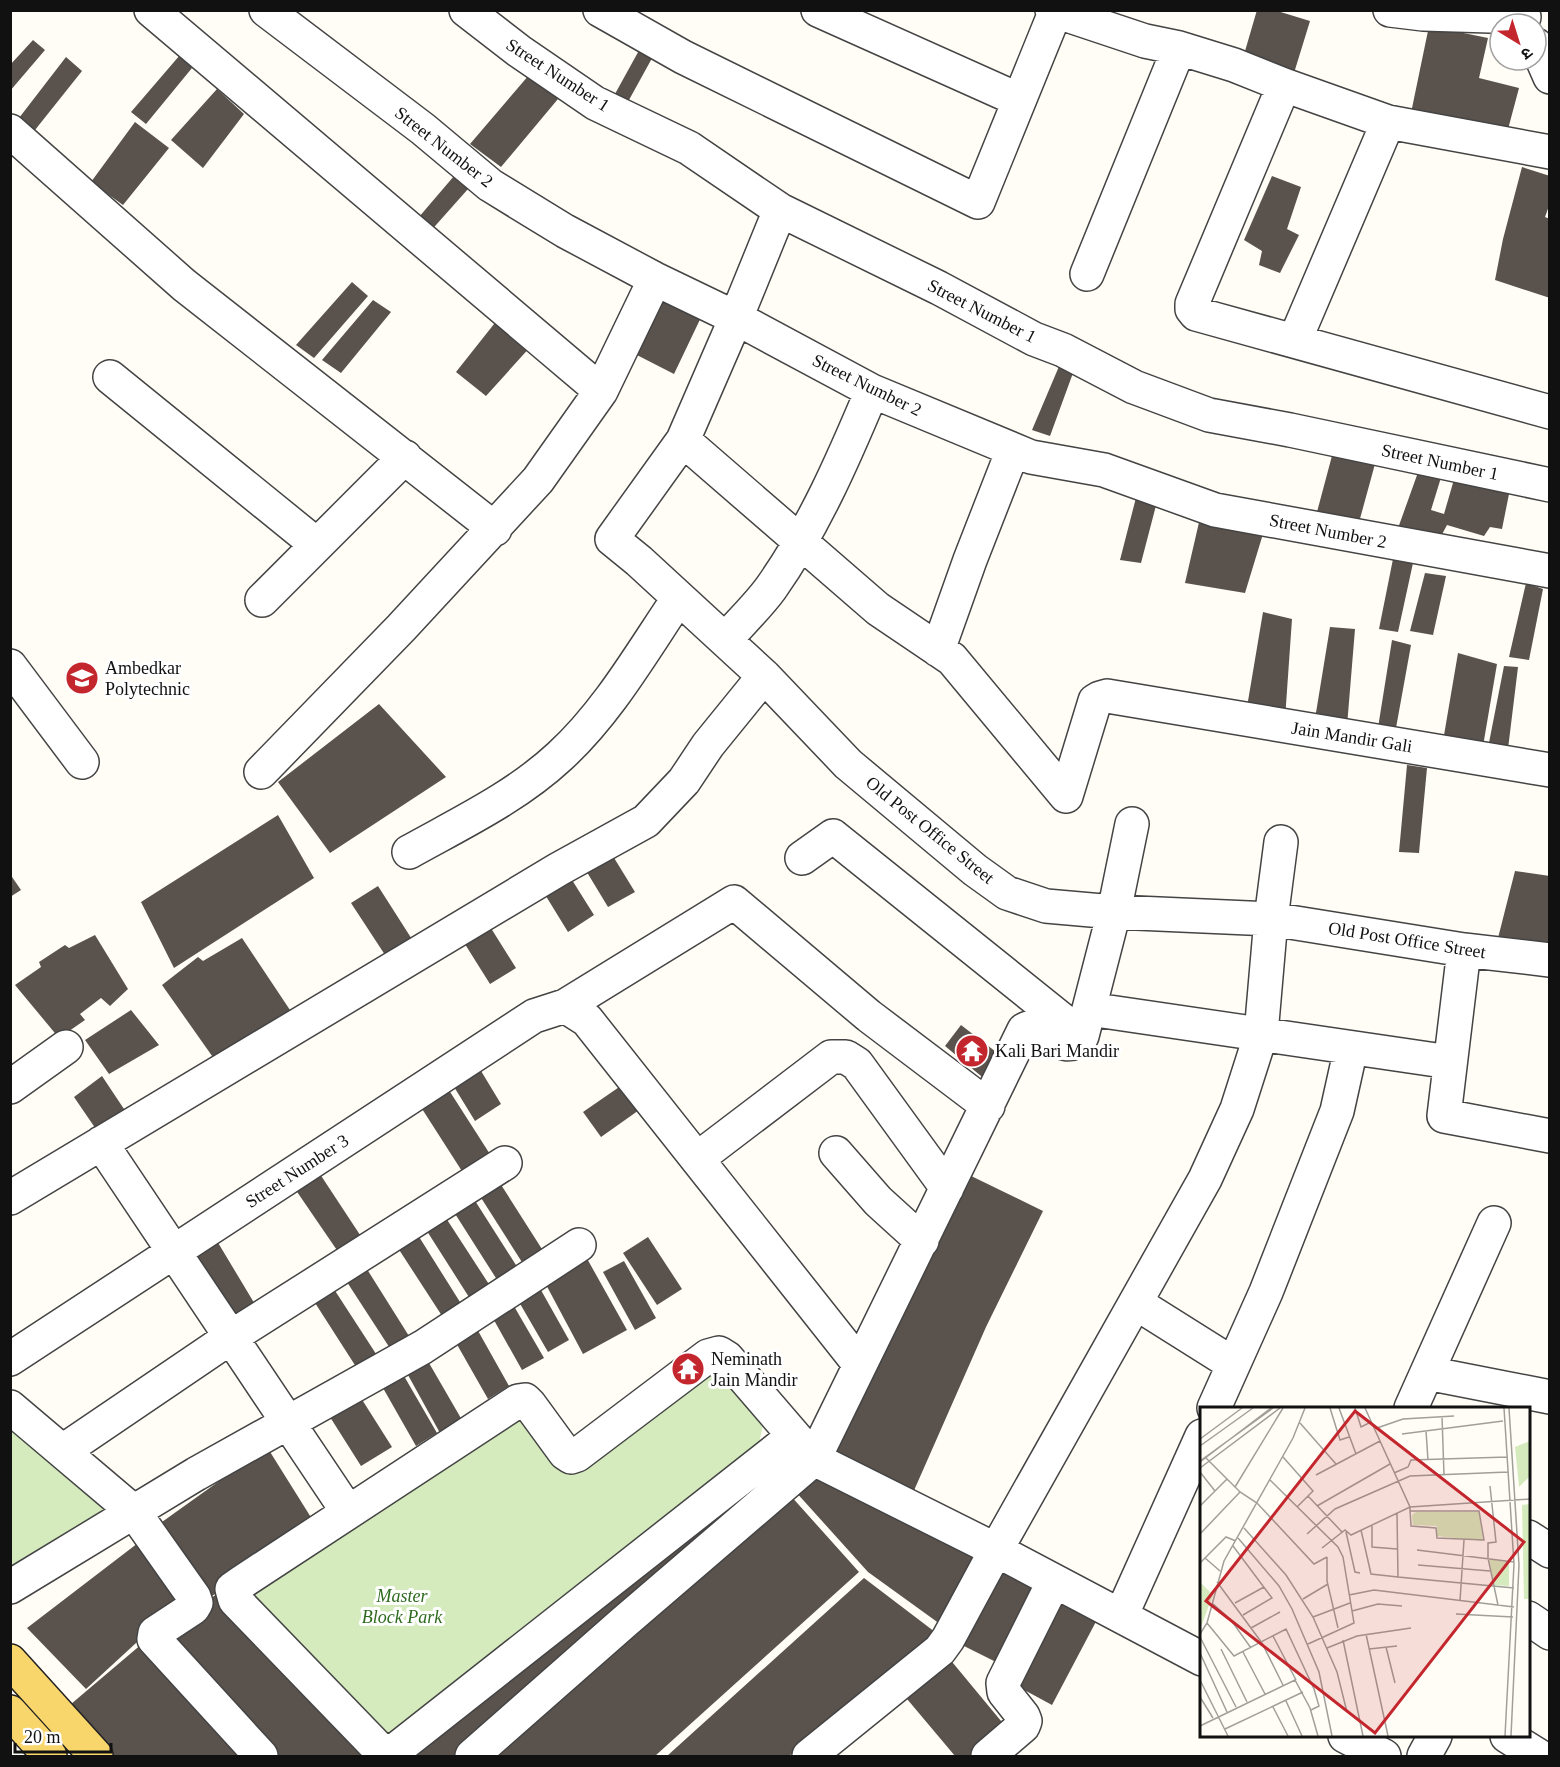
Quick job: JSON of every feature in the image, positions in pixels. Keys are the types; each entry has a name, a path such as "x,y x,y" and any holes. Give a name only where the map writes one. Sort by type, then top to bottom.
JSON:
{"main road":[{"path":"10,1661 96,1756"},
{"path":"10,1712 50,1756"}],"street":[{"path":"151,10 601,391"},
{"name":"Street Number 2","path":"266,10 423,129 490,185 565,231 655,279 736,318 872,391 1031,457 1104,470 1215,510 1550,571"},
{"name":"Street Number 1","path":"466,10 519,51 595,103 689,148 780,210 1134,387 1209,415 1550,485"},
{"path":"600,10 683,57 978,202 1054,11 1145,41 1179,48 1234,65 1388,122 1550,152"},
{"path":"818,10 1019,100"},
{"path":"1390,10 1488,20"},
{"path":"1087,274 1179,48"},
{"path":"1284,85 1192,304 1192,309 1196,314 1550,412"},
{"path":"1295,340 1388,122"},
{"path":"10,131 184,285 495,528"},
{"path":"780,210 683,440 878,609 939,650 970,560 1013,450"},
{"path":"261,772 495,528 538,480 601,391 655,279"},
{"path":"110,377 317,545"},
{"path":"725,640 770,589 801,542 825,498 872,391"},
{"name":"Old Post Office Street","path":"683,440 612,539 764,676 848,764 975,870 1007,893 1046,906 1114,912 1271,919 1464,950 1550,960"},
{"path":"262,600 405,457"},
{"path":"409,852 501,801 560,756 605,707 678,599"},
{"name":"Jain Mandir Gali","path":"939,650 952,659 1066,796 1095,701 1107,696 1550,770"},
{"path":"10,666 82,762"},
{"path":"10,1198 559,869 646,821 684,781 708,745 764,676"},
{"path":"472,1756 622,1623 804,1447 860,1365 1024,1030 1036,1027 1066,1045 1076,1043 1086,1023 1114,912 1132,824"},
{"path":"802,858 833,836 1086,1023 1261,1034 1450,1062"},
{"path":"809,1756 940,1650 948,1639 1205,1179 1237,1109 1261,1034 1271,919 1281,842"},
{"name":"Street Number 3","path":"10,1359 534,1016 576,1013 734,902 869,1016 988,1106"},
{"path":"1464,950 1444,1116 1550,1136"},
{"path":"576,1013 697,1159 860,1365"},
{"path":"10,1087 66,1047"},
{"path":"1214,1407 1266,1292 1337,1111 1351,1048"},
{"path":"697,1159 831,1057 846,1057 857,1064 947,1188"},
{"path":"101,1143 348,1512"},
{"path":"836,1153 878,1201 922,1241"},
{"path":"63,1451 231,1337 505,1163"},
{"path":"1411,1407 1494,1223"},
{"path":"10,1587 196,1474 423,1347 579,1245"},
{"path":"1136,1303 1233,1364"},
{"path":"804,1447 398,1748 388,1751 379,1749 275,1642 235,1600 232,1589 518,1401 525,1400 530,1405 565,1453 571,1456 577,1455 708,1356 719,1353 727,1358 804,1447 1200,1658"},
{"path":"1427,1373 1550,1397"},
{"path":"10,1407 134,1512 196,1603 193,1608 155,1634 156,1643 261,1756"},
{"path":"1121,1616 1200,1440"},
{"path":"1530,1538 1550,1551"},
{"path":"988,1756 1023,1726 1023,1716 1004,1692 1003,1683 1054,1581"},
{"path":"1530,1619 1550,1633"},
{"path":"1424,1756 1434,1737"},
{"path":"1510,1737 1539,1756"}],"green space":[{"name":"Master Block Park","path":"712,1366 764,1421 756,1456 390,1742 238,1590 523,1412 569,1474"},
{"path":"10,1418 121,1514 10,1578"}],"building":[{"path":"1257,10 1274,10 1310,21 1294,73 1243,58"},
{"path":"1429,26 1488,38 1479,78 1519,88 1507,133 1411,113"},
{"path":"33,40 45,50 10,91 10,65"},
{"path":"642,45 656,51 624,109 610,103"},
{"path":"180,55 192,68 146,124 131,112"},
{"path":"66,57 82,71 35,130 19,118"},
{"path":"535,68 563,93 501,167 470,144"},
{"path":"217,89 244,114 203,168 171,140"},
{"path":"135,122 169,148 123,205 91,182"},
{"path":"1522,167 1550,176 1550,203 1545,217 1550,219 1548,277 1550,278 1550,298 1495,280"},
{"path":"460,169 476,180 428,234 413,224"},
{"path":"1272,176 1301,187 1287,229 1299,235 1280,273 1259,265 1262,251 1244,240"},
{"path":"352,282 368,296 314,358 296,345"},
{"path":"656,286 705,309 674,374 631,352"},
{"path":"373,300 391,312 341,373 322,360"},
{"path":"498,319 532,345 486,396 456,372"},
{"path":"1063,357 1077,362 1050,436 1032,430"},
{"path":"1333,452 1375,464 1358,526 1317,512"},
{"path":"1421,464 1443,471 1431,510 1444,514 1455,476 1509,494 1502,529 1490,527 1484,536 1447,525 1439,540 1397,531"},
{"path":"1139,486 1159,494 1141,563 1120,560"},
{"path":"1203,505 1266,524 1245,593 1185,583"},
{"path":"1393,559 1413,563 1398,632 1379,629"},
{"path":"1425,573 1446,576 1433,635 1410,631"},
{"path":"1526,583 1543,589 1529,660 1509,657"},
{"path":"1263,612 1292,619 1285,719 1246,713"},
{"path":"1330,627 1355,629 1347,726 1314,725"},
{"path":"1392,640 1411,645 1394,739 1377,734"},
{"path":"1458,653 1497,664 1482,752 1442,747"},
{"path":"1504,666 1518,667 1507,757 1487,753"},
{"path":"379,704 446,777 330,853 278,782"},
{"path":"1407,765 1427,768 1419,853 1399,852"},
{"path":"278,815 314,878 174,968 141,902"},
{"path":"608,848 635,892 608,907 582,864"},
{"path":"1515,871 1550,876 1550,945 1497,942"},
{"path":"567,872 594,915 568,932 541,888"},
{"path":"10,874 21,890 10,897"},
{"path":"378,886 415,944 389,961 351,903"},
{"path":"489,925 516,968 490,984 463,941"},
{"path":"95,935 128,989 110,1006 101,998 80,1014 85,1020 59,1038 15,985 41,967 39,962 65,945 69,948"},
{"path":"242,938 290,1010 217,1063 162,985 198,957 203,961"},
{"path":"131,1010 159,1045 109,1074 85,1040"},
{"name":"Kali Bari Mandir","path":"961,1025 1000,1055 987,1081 945,1046"},
{"path":"475,1061 501,1104 475,1121 448,1077"},
{"path":"102,1076 130,1118 102,1138 74,1097"},
{"path":"625,1083 642,1108 601,1137 583,1112"},
{"path":"445,1084 495,1162 467,1179 417,1101"},
{"path":"316,1168 366,1244 343,1259 291,1183"},
{"path":"965,1173 1043,1211 986,1327 912,1495 828,1455"},
{"path":"498,1180 547,1257 527,1270 478,1193"},
{"path":"472,1196 521,1273 501,1286 452,1209"},
{"path":"444,1215 494,1292 474,1305 425,1228"},
{"path":"416,1232 465,1310 446,1322 396,1245"},
{"path":"214,1236 259,1311 231,1329 181,1253"},
{"path":"648,1237 682,1289 657,1305 623,1253"},
{"path":"585,1255 627,1330 583,1354 543,1279"},
{"path":"624,1261 656,1318 635,1330 603,1272"},
{"path":"365,1266 414,1344 395,1356 345,1279"},
{"path":"330,1283 380,1360 360,1373 310,1295"},
{"path":"537,1283 569,1340 548,1352 515,1295"},
{"path":"511,1301 544,1358 522,1370 490,1313"},
{"path":"477,1329 509,1386 488,1399 455,1341"},
{"path":"429,1363 462,1420 440,1433 408,1375"},
{"path":"404,1376 437,1433 416,1446 383,1388"},
{"path":"361,1398 392,1447 361,1466 330,1417"},
{"path":"267,1447 317,1527 253,1572 210,1597 155,1527"},
{"path":"792,1447 802,1458 460,1756 401,1756"},
{"path":"816,1471 982,1553 940,1624 868,1572 795,1491"},
{"path":"790,1495 859,1572 655,1756 492,1756"},
{"path":"138,1543 185,1598 86,1689 27,1628"},
{"path":"995,1560 1049,1587 1008,1668 954,1641"},
{"path":"864,1578 935,1632 789,1756 667,1756"},
{"path":"1056,1591 1100,1614 1052,1705 1013,1684"},
{"path":"219,1592 378,1756 273,1756 161,1638"},
{"path":"143,1643 251,1756 106,1756 64,1710"},
{"path":"948,1657 1006,1727 972,1756 955,1756 902,1693"}],"place":[{"name":"Ambedkar Polytechnic","path":"82,678"},
{"name":"Kali Bari Mandir","path":"972,1051"},
{"name":"Neminath Jain Mandir","path":"688,1369"}]}
